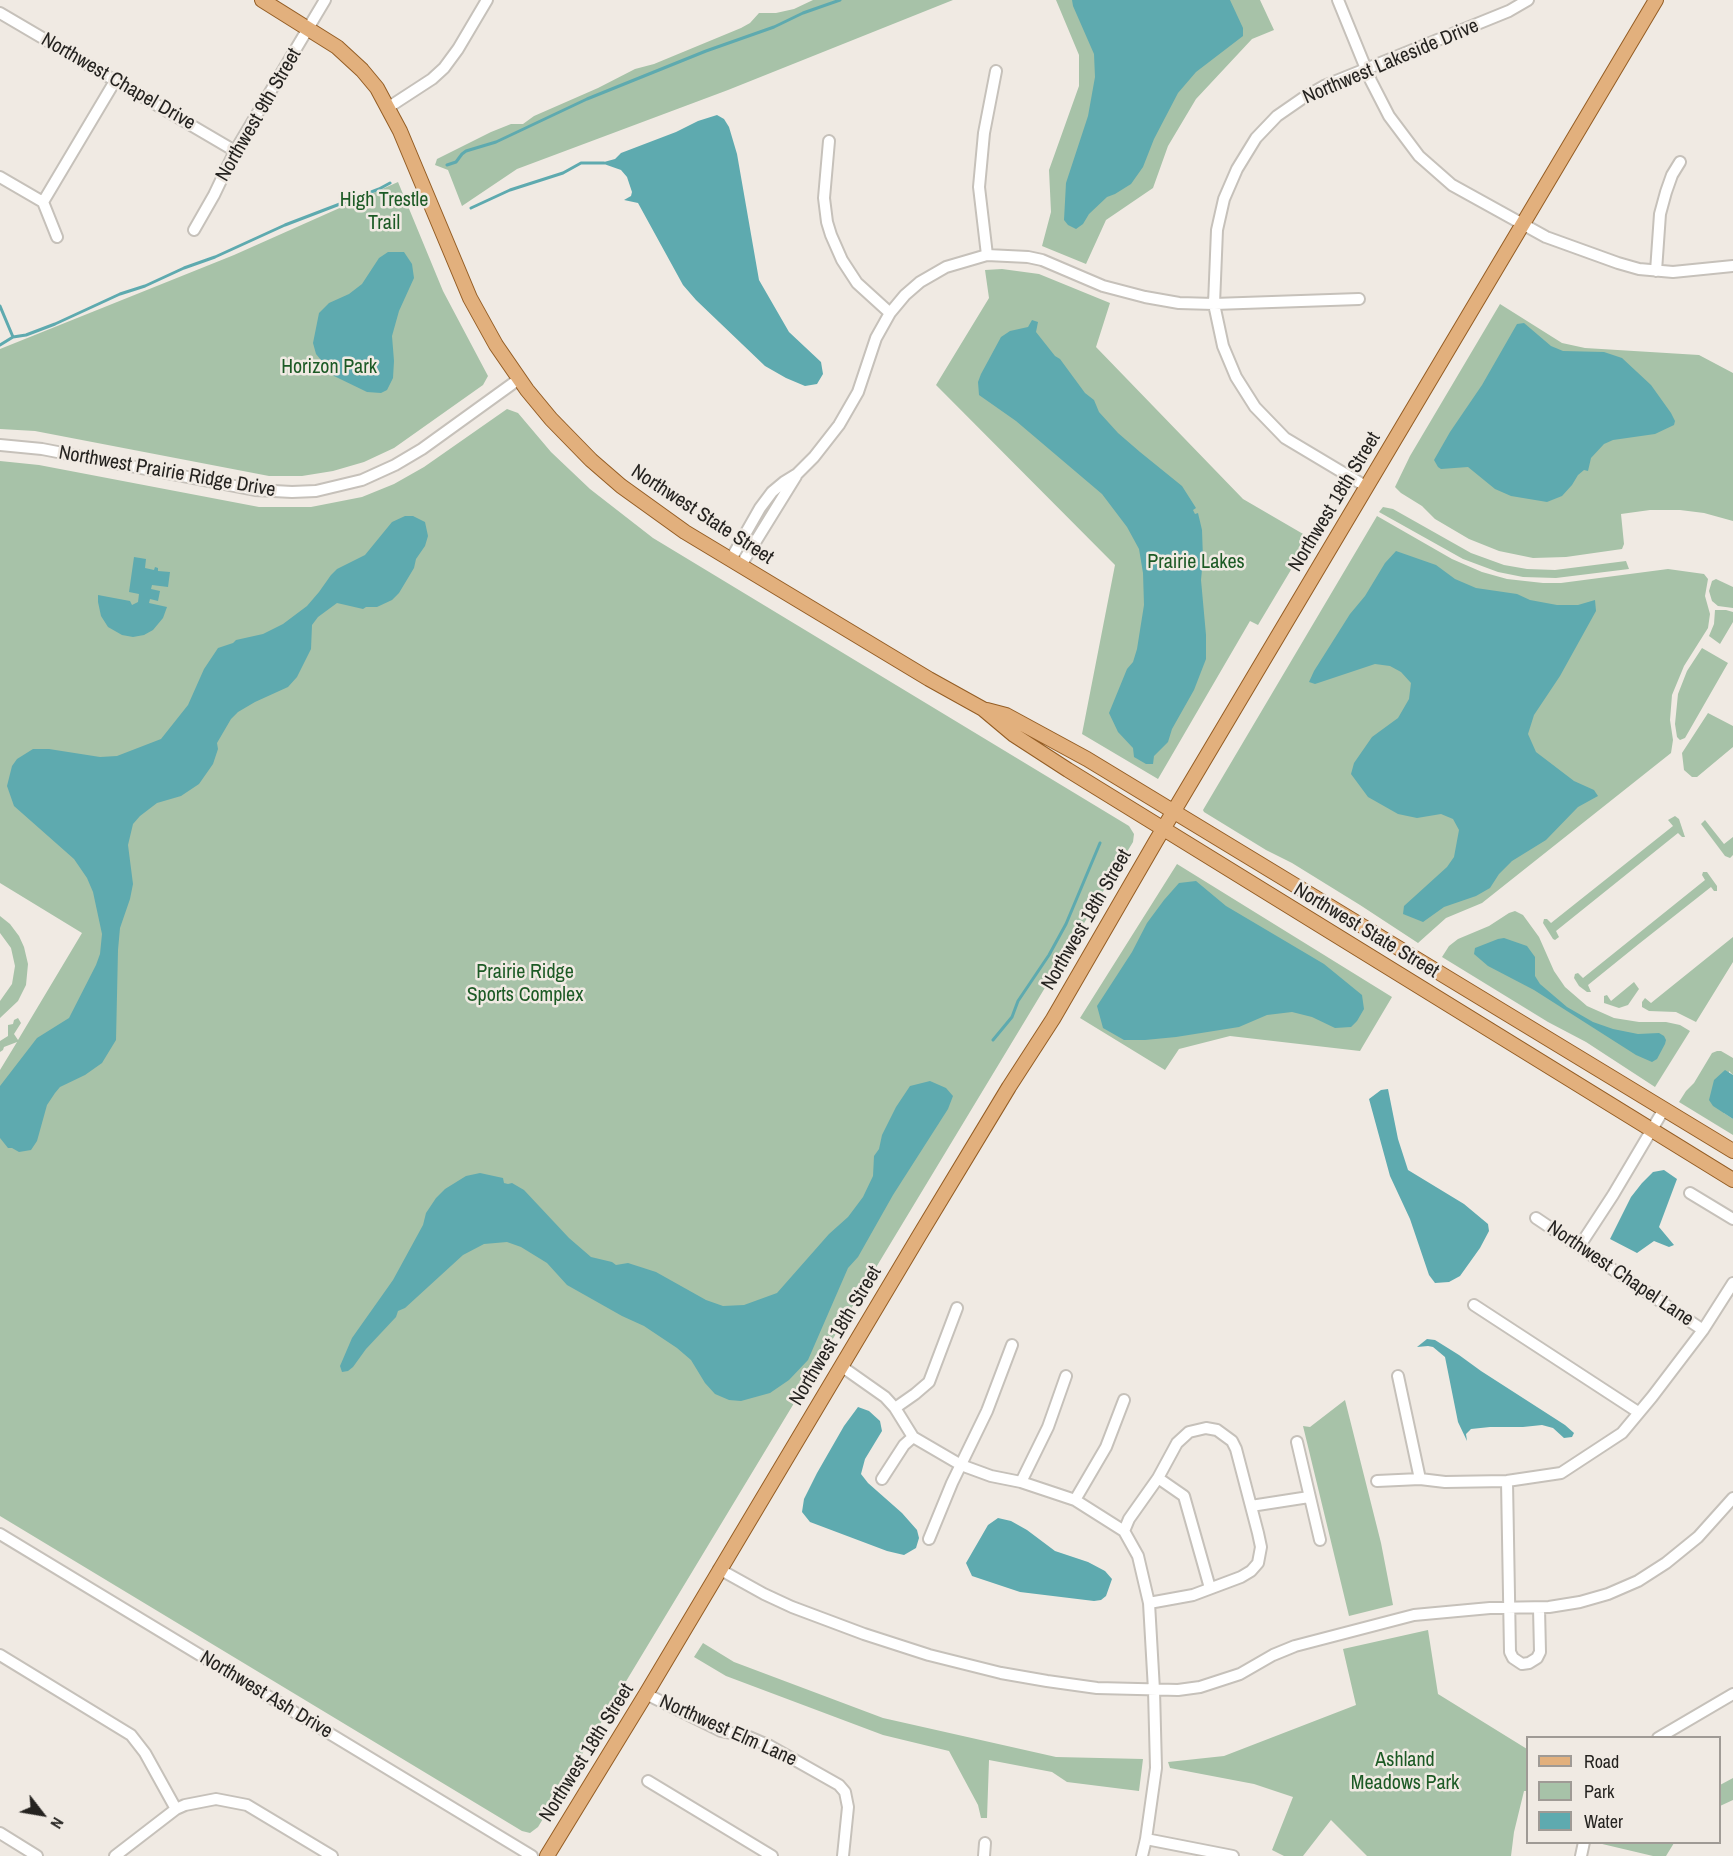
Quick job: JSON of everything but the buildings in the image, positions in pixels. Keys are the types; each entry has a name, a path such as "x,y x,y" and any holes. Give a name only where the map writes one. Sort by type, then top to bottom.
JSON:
{"main road":[{"name":"Northwest State Street","path":"262,0 337,47 362,70 376,87 389,107 470,298 496,345 519,378 564,433 607,474 661,516 929,679 983,709 1014,735 1370,958 1733,1180"},
{"name":"Northwest 18th Street","path":"547,1856 1009,1087 1053,1019 1656,0"},
{"name":"Northwest State Street","path":"983,709 1006,715 1077,753 1733,1151"}],"street":[{"name":"Northwest 9th Street","path":"194,230 235,151 325,0"},
{"path":"389,107 432,79 444,68 487,0"},
{"path":"1338,0 1389,116 1419,156 1452,185 1546,237 1618,263 1656,271 1690,271 1733,266"},
{"name":"Northwest Lakeside Drive","path":"1367,487 1284,438 1255,407 1227,360 1214,304 1216,245 1220,215 1229,186 1256,138 1285,110 1324,86 1503,14 1528,0"},
{"name":"Northwest Chapel Drive","path":"0,13 235,151"},
{"path":"987,255 979,187 984,133 996,71"},
{"path":"43,202 116,81"},
{"path":"829,141 824,198 831,235 842,260 857,283 890,313"},
{"path":"1656,271 1660,214 1672,175 1680,162"},
{"path":"0,177 43,202 57,237"},
{"path":"736,562 760,508 772,492 797,474 828,441 848,410 863,380 876,338 890,313 909,291 932,274 961,261 987,255 1016,255 1042,260 1103,286 1179,303 1359,299"},
{"name":"Northwest Prairie Ridge Drive","path":"0,445 42,449 255,490 316,491 362,480 395,465 422,449 519,378"},
{"path":"1579,1247 1664,1109"},
{"path":"1690,1193 1733,1219"},
{"name":"Northwest Chapel Lane","path":"1536,1218 1703,1330"},
{"path":"1377,1481 1507,1480 1562,1473 1622,1433 1703,1330 1733,1283"},
{"path":"1474,1305 1638,1412"},
{"path":"895,1408 929,1382 957,1308"},
{"path":"929,1539 987,1411 1012,1344"},
{"path":"841,1366 885,1397 895,1408 913,1437 961,1465 1075,1500 1124,1531 1138,1556 1149,1604 1154,1690 1156,1768 1142,1856"},
{"path":"1021,1482 1048,1427 1066,1376"},
{"path":"1398,1376 1420,1479"},
{"path":"1075,1500 1106,1447 1124,1400"},
{"path":"1124,1531 1129,1519 1158,1478 1177,1443 1188,1432 1206,1428 1217,1430 1232,1441 1251,1506 1260,1548 1258,1563 1241,1577 1170,1601 1149,1604"},
{"path":"882,1479 904,1445 913,1437"},
{"path":"1297,1442 1320,1540"},
{"path":"1158,1478 1185,1496 1210,1588"},
{"path":"1507,1480 1510,1652 1513,1658 1522,1664 1537,1658 1540,1652 1539,1608"},
{"path":"1251,1506 1309,1497"},
{"path":"719,1569 792,1607 874,1638 929,1655 1047,1682 1097,1688 1179,1690 1210,1684 1240,1674 1273,1655 1296,1646 1414,1615 1490,1608 1539,1608 1580,1602 1608,1593 1638,1581 1666,1563 1698,1538 1733,1498"},
{"name":"Northwest Ash Drive","path":"0,1534 532,1856"},
{"path":"0,1655 131,1735 145,1753 176,1809"},
{"name":"Northwest Elm Lane","path":"646,1694 721,1731 749,1737 770,1746 832,1780 845,1792 848,1799 843,1856"},
{"path":"1660,1736 1733,1694"},
{"path":"648,1781 772,1856"},
{"path":"115,1856 176,1809 184,1805 222,1799 238,1802 258,1811 332,1856"},
{"path":"0,1833 37,1856"},
{"path":"1146,1839 1233,1856"},
{"path":"984,1856 985,1843"}],"green space":[{"name":"High Trestle Trail","path":"813,0 953,0 728,90 517,169 462,206 448,170 435,165 437,159 491,132 511,124 523,124 534,116 635,69 654,64 741,28 750,23 759,13 776,13 794,9"},
{"path":"1056,0 1260,0 1274,30 1252,39 1196,99 1168,146 1153,188 1106,220 1086,264 1042,246 1051,212 1049,170 1079,86 1079,55"},
{"name":"Horizon Park","path":"398,182 443,291 488,376 483,385 394,448 364,462 333,471 302,476 269,476 35,431 0,429 0,349 234,255"},
{"name":"Prairie Lakes","path":"1002,269 1039,274 1110,303 1096,347 1243,499 1310,538 1258,625 1250,621 1158,779 1082,734 1115,565 936,385 989,298 985,270"},
{"path":"1500,304 1562,343 1585,348 1699,355 1733,373 1733,521 1704,513 1680,510 1650,510 1621,514 1624,544 1622,549 1566,557 1533,558 1499,551 1469,539 1435,519 1422,506 1401,493 1395,487 1410,456"},
{"name":"Prairie Ridge Sports Complex","path":"507,409 518,413 551,452 590,489 653,538 1129,826 1134,834 1133,842 538,1827 530,1833 522,1831 0,1516 0,1070 17,1042 4,1047 0,1052 0,1041 8,1036 8,1025 13,1024 18,1018 21,1023 14,1034 18,1040 82,933 0,883 0,461 39,465 259,507 311,507 362,497 394,484 424,467"},
{"path":"1383,507 1393,509 1471,553 1504,565 1555,570 1626,561 1629,569 1556,578 1523,577 1498,572 1463,559 1379,512"},
{"path":"1377,516 1452,559 1482,572 1507,579 1561,583 1668,569 1704,574 1708,579 1705,596 1710,614 1708,628 1684,666 1672,695 1671,753 1482,903 1446,918 1418,943 1360,905 1203,810"},
{"path":"1716,579 1733,587 1733,608 1718,606 1712,601 1709,591 1712,581"},
{"path":"1715,610 1733,612 1733,622 1720,644 1709,636 1714,624"},
{"path":"1702,648 1728,663 1685,738 1680,740 1677,737 1675,724 1678,694 1687,671"},
{"path":"1708,713 1733,726 1733,747 1697,777 1692,777 1684,770 1682,753"},
{"path":"1675,816 1679,819 1685,837 1678,833 1556,931 1559,937 1553,939 1543,923 1544,919 1551,923 1673,826 1668,820"},
{"path":"1705,820 1724,844 1733,837 1733,855 1730,858 1725,856 1701,824"},
{"path":"1177,864 1392,997 1360,1051 1230,1036 1179,1049 1165,1070 1080,1018"},
{"path":"1703,872 1707,872 1717,886 1717,891 1711,887 1640,943 1588,985 1591,992 1579,986 1574,978 1575,974 1578,973 1583,978 1705,880"},
{"path":"1515,911 1523,915 1539,937 1554,971 1565,987 1587,1006 1614,1018 1639,1022 1666,1022 1680,1025 1690,1031 1655,1087 1586,1042 1548,1022 1442,957 1449,946 1458,939 1489,926"},
{"path":"0,916 19,936 28,964 26,985 18,1001 0,1018 0,1001 12,984 15,966 11,948 0,933"},
{"path":"1733,937 1733,962 1696,1022 1676,1012 1649,1011 1642,1007 1645,998 1651,1003"},
{"path":"1634,982 1639,989 1628,1005 1619,1008 1604,1003 1604,996 1607,995 1611,1001"},
{"path":"1717,1051 1733,1058 1733,1075 1729,1071 1724,1113 1733,1119 1733,1135 1679,1102 1694,1083 1712,1053"},
{"path":"1345,1400 1381,1543 1393,1605 1349,1616 1303,1426 1310,1427"},
{"name":"Ashland Meadows Park","path":"1428,1630 1438,1694 1526,1748 1526,1791 1524,1791 1514,1832 1511,1856 1367,1856 1331,1820 1303,1856 1284,1856 1272,1850 1293,1797 1254,1784 1170,1768 1168,1762 1224,1756 1356,1705 1343,1649"},
{"path":"703,1643 734,1662 883,1718 1056,1757 1143,1759 1139,1791 1067,1782 1052,1772 989,1760 987,1818 981,1818 978,1805 949,1751 883,1735 726,1676 694,1657"},
{"path":"1733,1778 1733,1800 1721,1806 1721,1784"},
{"path":"1602,1844 1673,1844 1666,1856 1653,1856"}],"water":[{"path":"1072,0 1230,0 1243,28 1243,36 1196,72 1178,93 1154,139 1143,167 1131,184 1107,197 1076,229 1064,220 1066,183 1088,116 1095,77 1094,54"},
{"path":"717,115 724,119 729,127 737,154 759,280 789,332 821,362 823,374 817,384 805,386 765,366 696,300 683,285 638,203 624,200 631,196 632,192 627,177 621,170 604,164 621,153"},
{"path":"388,252 404,252 412,264 414,278 399,311 392,336 393,378 387,390 381,393 367,392 334,376 316,354 313,343 319,313 329,303 349,294 362,284 379,258"},
{"path":"1032,320 1038,322 1036,332 1060,359 1085,393 1094,400 1099,412 1118,433 1182,486 1196,508 1193,510 1195,514 1198,513 1202,530 1201,580 1206,659 1194,690 1172,729 1168,742 1154,756 1153,764 1146,764 1134,757 1133,748 1118,732 1109,713 1137,649 1144,605 1143,573 1139,549 1127,527 1102,494 1016,421 979,395 978,382 981,374 1001,337 1010,331 1028,327"},
{"path":"1524,323 1551,346 1563,351 1604,352 1622,358 1651,385 1671,413 1675,421 1674,425 1655,434 1613,440 1604,444 1591,458 1588,471 1584,470 1578,475 1562,496 1547,502 1511,496 1495,489 1468,467 1441,469 1438,467 1434,460 1450,432 1482,385 1517,324"},
{"path":"405,516 413,516 425,522 428,536 414,568 399,593 392,600 377,607 363,609 337,603 318,617 312,625 311,649 297,677 288,687 255,702 231,719 217,743 218,749 213,764 199,784 181,796 157,803 133,824 128,845 133,884 120,928 118,950 116,1040 102,1063 85,1075 60,1087 55,1093 47,1105 37,1141 31,1150 19,1152 8,1148 0,1138 0,1086 37,1038 69,1018 96,965 100,954 102,934 93,892 74,859 14,806 7,786 12,766 17,759 33,749 49,749 100,757 117,756 161,739 188,705 204,669 218,648 236,640 263,634 283,624 307,606 337,569 365,555 392,522"},
{"path":"1396,551 1436,565 1455,579 1476,588 1517,594 1530,600 1557,605 1578,605 1595,600 1596,611 1560,676 1534,715 1528,734 1536,752 1574,781 1594,790 1598,796 1578,807 1546,840 1512,861 1499,874 1490,888 1476,896 1444,907 1423,922 1403,914 1404,906 1447,867 1454,857 1459,830 1453,819 1441,814 1417,818 1398,814 1368,797 1351,774 1354,763 1372,737 1398,718 1409,699 1411,683 1401,672 1390,666 1375,664 1315,684 1309,682 1350,614 1365,596 1385,563"},
{"path":"134,557 146,559 145,568 154,570 155,567 158,571 170,572 168,587 152,585 151,589 160,591 158,601 150,599 149,603 167,607 163,618 153,630 133,637 122,635 108,627 101,616 98,595 130,601 132,605 138,602 139,594 129,592"},
{"path":"1196,881 1226,906 1324,964 1362,995 1364,1009 1357,1021 1351,1027 1335,1028 1312,1017 1292,1012 1267,1015 1239,1027 1145,1040 1124,1040 1103,1028 1097,1006 1132,952 1147,923 1179,883"},
{"path":"1504,938 1527,946 1535,957 1535,976 1540,984 1567,1007 1593,1022 1613,1029 1638,1034 1659,1033 1664,1036 1665,1044 1657,1059 1652,1062 1636,1055 1534,990 1488,966 1474,954 1475,948"},
{"path":"1725,1070 1733,1075 1733,1119 1713,1106 1709,1100 1714,1080"},
{"path":"930,1081 946,1088 953,1096 948,1109 893,1195 858,1257 848,1268 808,1360 789,1380 770,1393 741,1401 729,1400 715,1394 705,1383 691,1360 677,1348 644,1326 567,1285 547,1263 521,1247 507,1242 484,1244 463,1255 405,1308 398,1311 396,1317 366,1349 353,1367 342,1372 340,1366 352,1338 393,1280 423,1225 426,1213 436,1198 445,1189 466,1176 480,1173 503,1178 504,1183 512,1183 524,1190 569,1238 591,1257 616,1265 628,1263 656,1272 706,1300 723,1306 744,1305 777,1293 829,1234 848,1217 863,1197 873,1176 874,1156 896,1107 910,1086"},
{"path":"1388,1089 1398,1139 1408,1170 1464,1204 1488,1224 1489,1231 1480,1248 1460,1276 1449,1282 1435,1283 1429,1275 1410,1219 1390,1176 1369,1099 1381,1090"},
{"path":"1664,1170 1677,1179 1659,1227 1674,1245 1669,1247 1654,1241 1637,1253 1610,1239 1631,1197 1653,1172"},
{"path":"1427,1339 1435,1340 1565,1425 1574,1433 1572,1437 1564,1438 1553,1428 1542,1425 1471,1429 1466,1434 1467,1441 1458,1422 1445,1357 1433,1347 1417,1347"},
{"path":"858,1407 869,1411 880,1421 882,1431 865,1459 861,1474 917,1530 919,1538 916,1548 904,1555 887,1551 810,1522 802,1512 804,1499 817,1473 844,1426"},
{"path":"998,1518 1011,1521 1027,1530 1055,1551 1088,1562 1105,1571 1112,1579 1106,1596 1094,1601 1020,1592 972,1576 966,1563 988,1525"}],"waterway":[{"path":"447,165 456,162 466,151 496,142 587,99 840,0"},
{"path":"471,208 510,190 563,173 581,163 604,163"},
{"path":"0,345 13,337 26,335 55,324 120,294 145,286 285,225 390,183"},
{"path":"0,306 13,337"},
{"path":"993,1040 1012,1017 1018,1001 1049,955 1066,924 1100,843"}]}
